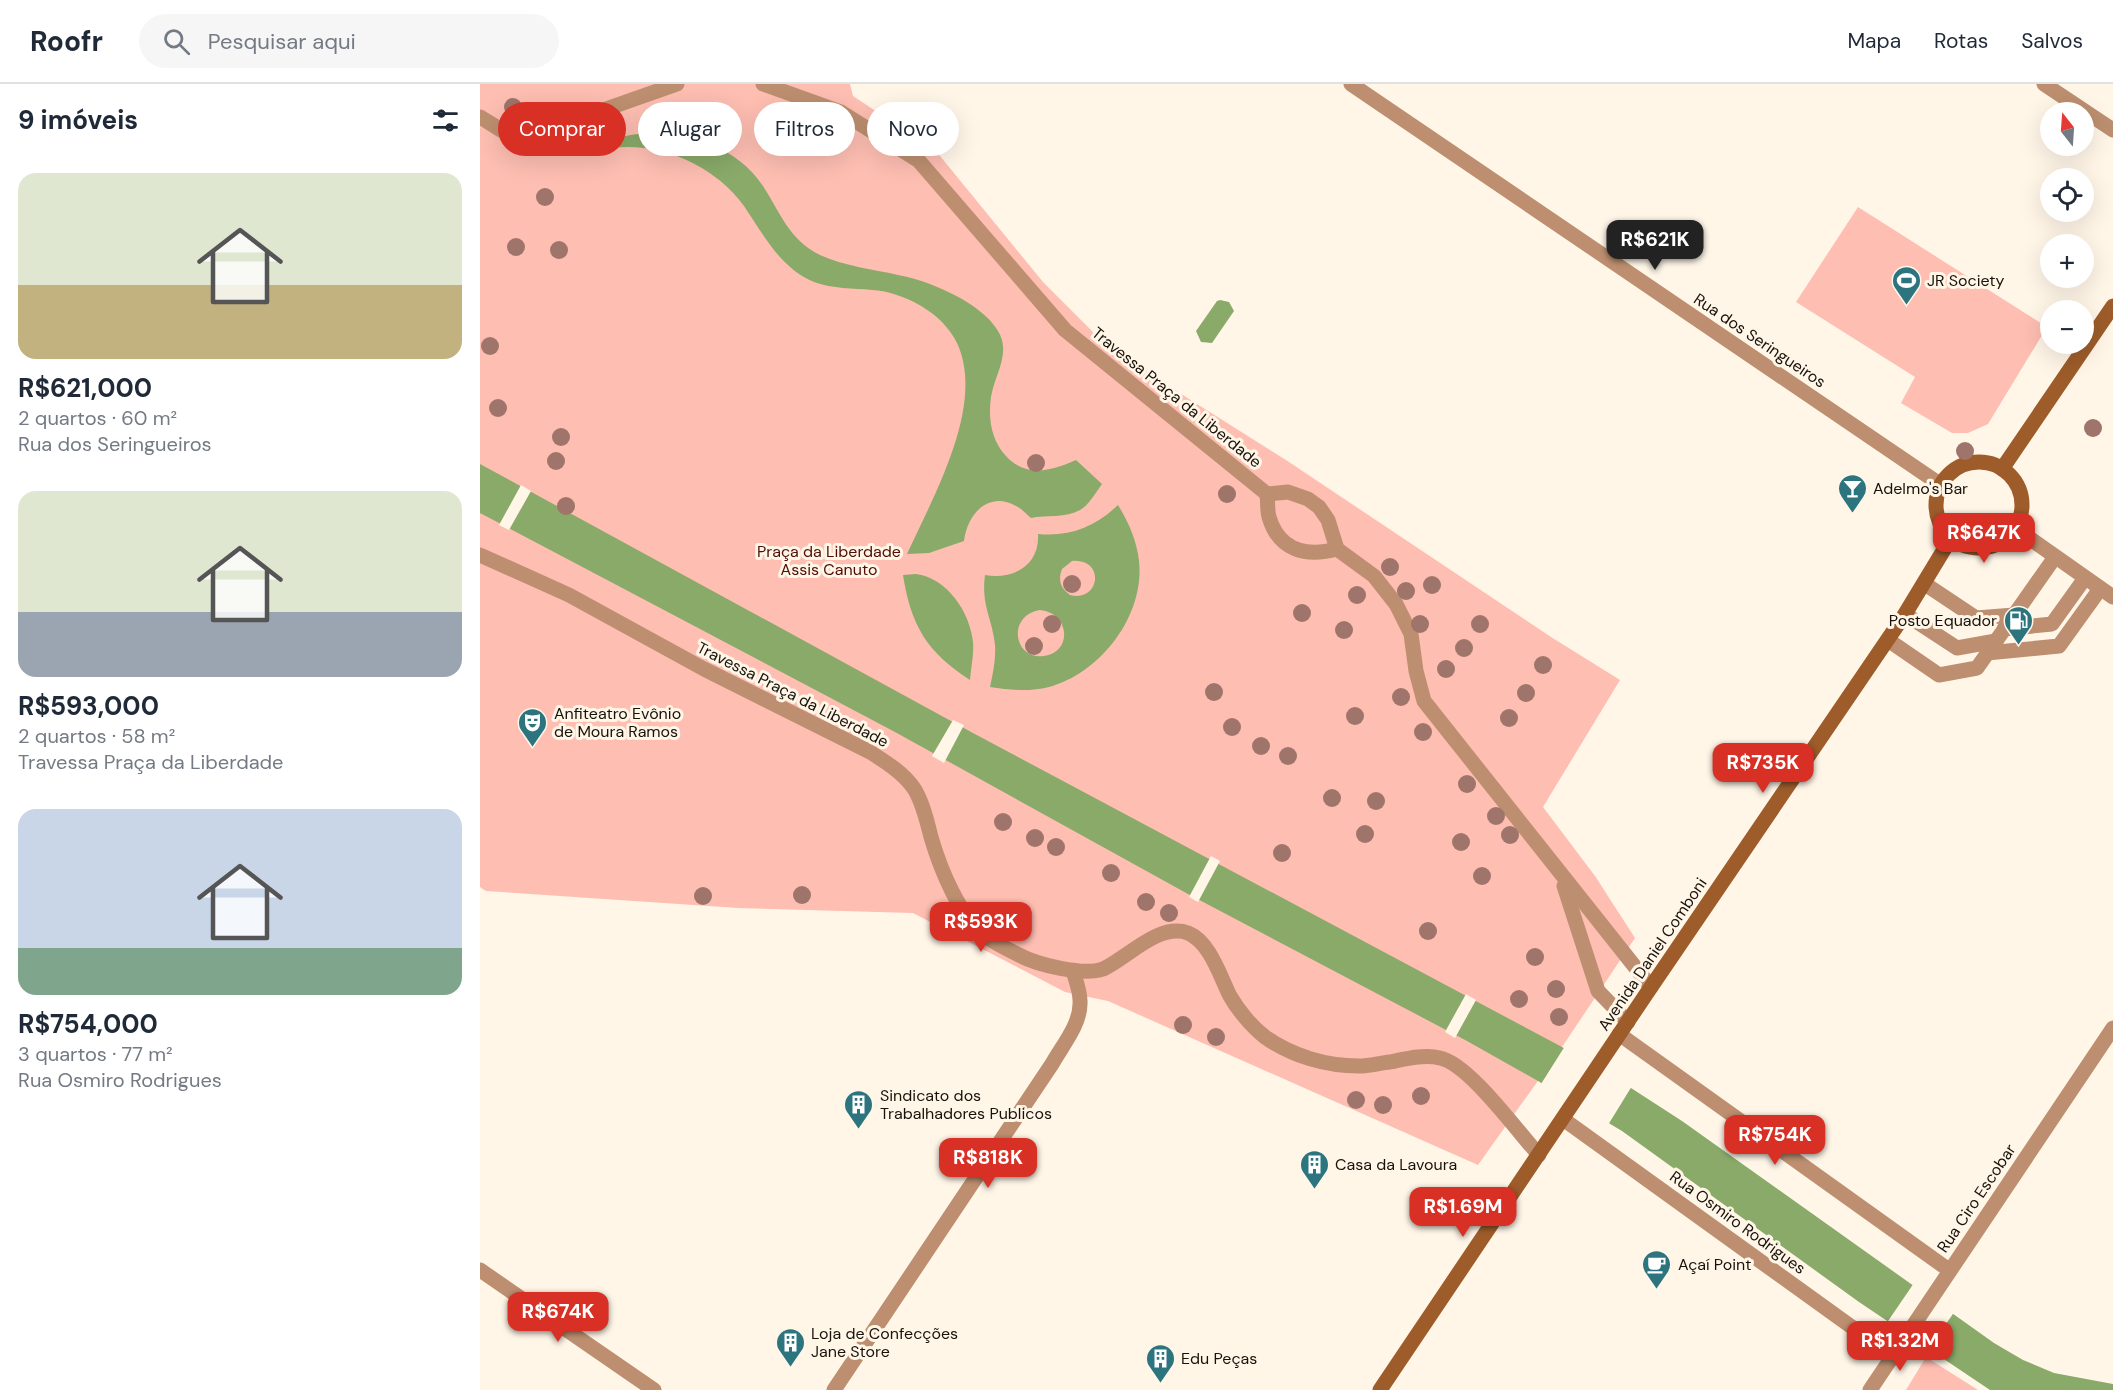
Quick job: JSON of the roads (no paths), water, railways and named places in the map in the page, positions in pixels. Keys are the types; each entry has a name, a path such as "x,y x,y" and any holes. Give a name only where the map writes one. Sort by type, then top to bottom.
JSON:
{"street":[{"path":"480,117 501,130 530,133 572,121 678,84"},
{"name":"Travessa Praça da Liberdade","path":"764,84 841,112 919,161 1065,330 1267,494"},
{"name":"Rua dos Seringueiros","path":"1351,84 1941,485"},
{"path":"2044,84 2113,130"},
{"path":"2002,469 2113,306"},
{"path":"1975,462 2002,469 2019,489 2021,509 2015,528 1993,546 1978,548 1964,545 1951,538 1942,527 1937,514 1936,499 1941,485 1949,474 1961,466 1975,462"},
{"path":"1337,549 1319,554 1301,551 1287,545 1276,533 1268,516 1267,494 1288,492 1308,499 1319,507 1328,520 1337,549 1374,576 1396,604 1411,634 1416,671 1424,701 1651,987"},
{"path":"1996,641 2059,646 2107,593 2015,528"},
{"name":"Avenida Daniel Comboni","path":"1380,1390 1888,640 1925,584 1951,538"},
{"name":"Travessa Praça da Liberdade","path":"480,555 569,595 704,669 870,752 891,765 914,788 951,892 986,937 1023,957 1073,971 1102,969 1148,940 1168,932 1186,933 1206,949 1232,998 1245,1017 1265,1037 1307,1059 1359,1066 1422,1057 1440,1058 1458,1066 1476,1083 1539,1155"},
{"path":"1888,640 1939,675 1977,668 2055,558"},
{"path":"1905,614 1957,648 1996,641 2052,624 2085,578"},
{"path":"1925,584 1976,618 2014,615"},
{"path":"1561,875 1598,991 1624,1028 1949,1270"},
{"path":"834,1390 1052,1064 1076,1022 1081,1001 1073,971"},
{"name":"Rua Ciro Escobar","path":"1869,1390 2113,1028"},
{"name":"Rua Osmiro Rodrigues","path":"1563,1119 1892,1356"},
{"path":"480,1270 654,1390"}],"place":[{"name":"JR Society","path":"1906,306"},
{"name":"Adelmo's Bar","path":"1852,514"},
{"name":"Posto Equador","path":"2018,646"},
{"name":"Anfiteatro Evônio de Moura Ramos","path":"533,748"},
{"name":"Sindicato dos Trabalhadores Publicos","path":"859,1130"},
{"name":"Casa da Lavoura","path":"1314,1190"},
{"name":"Açaí Point","path":"1657,1290"},
{"name":"Loja de Confecções Jane Store","path":"790,1368"},
{"name":"Edu Peças","path":"1160,1384"}],"park label":[{"name":"Praça da Liberdade Assis Canuto","path":"829,560"}]}
